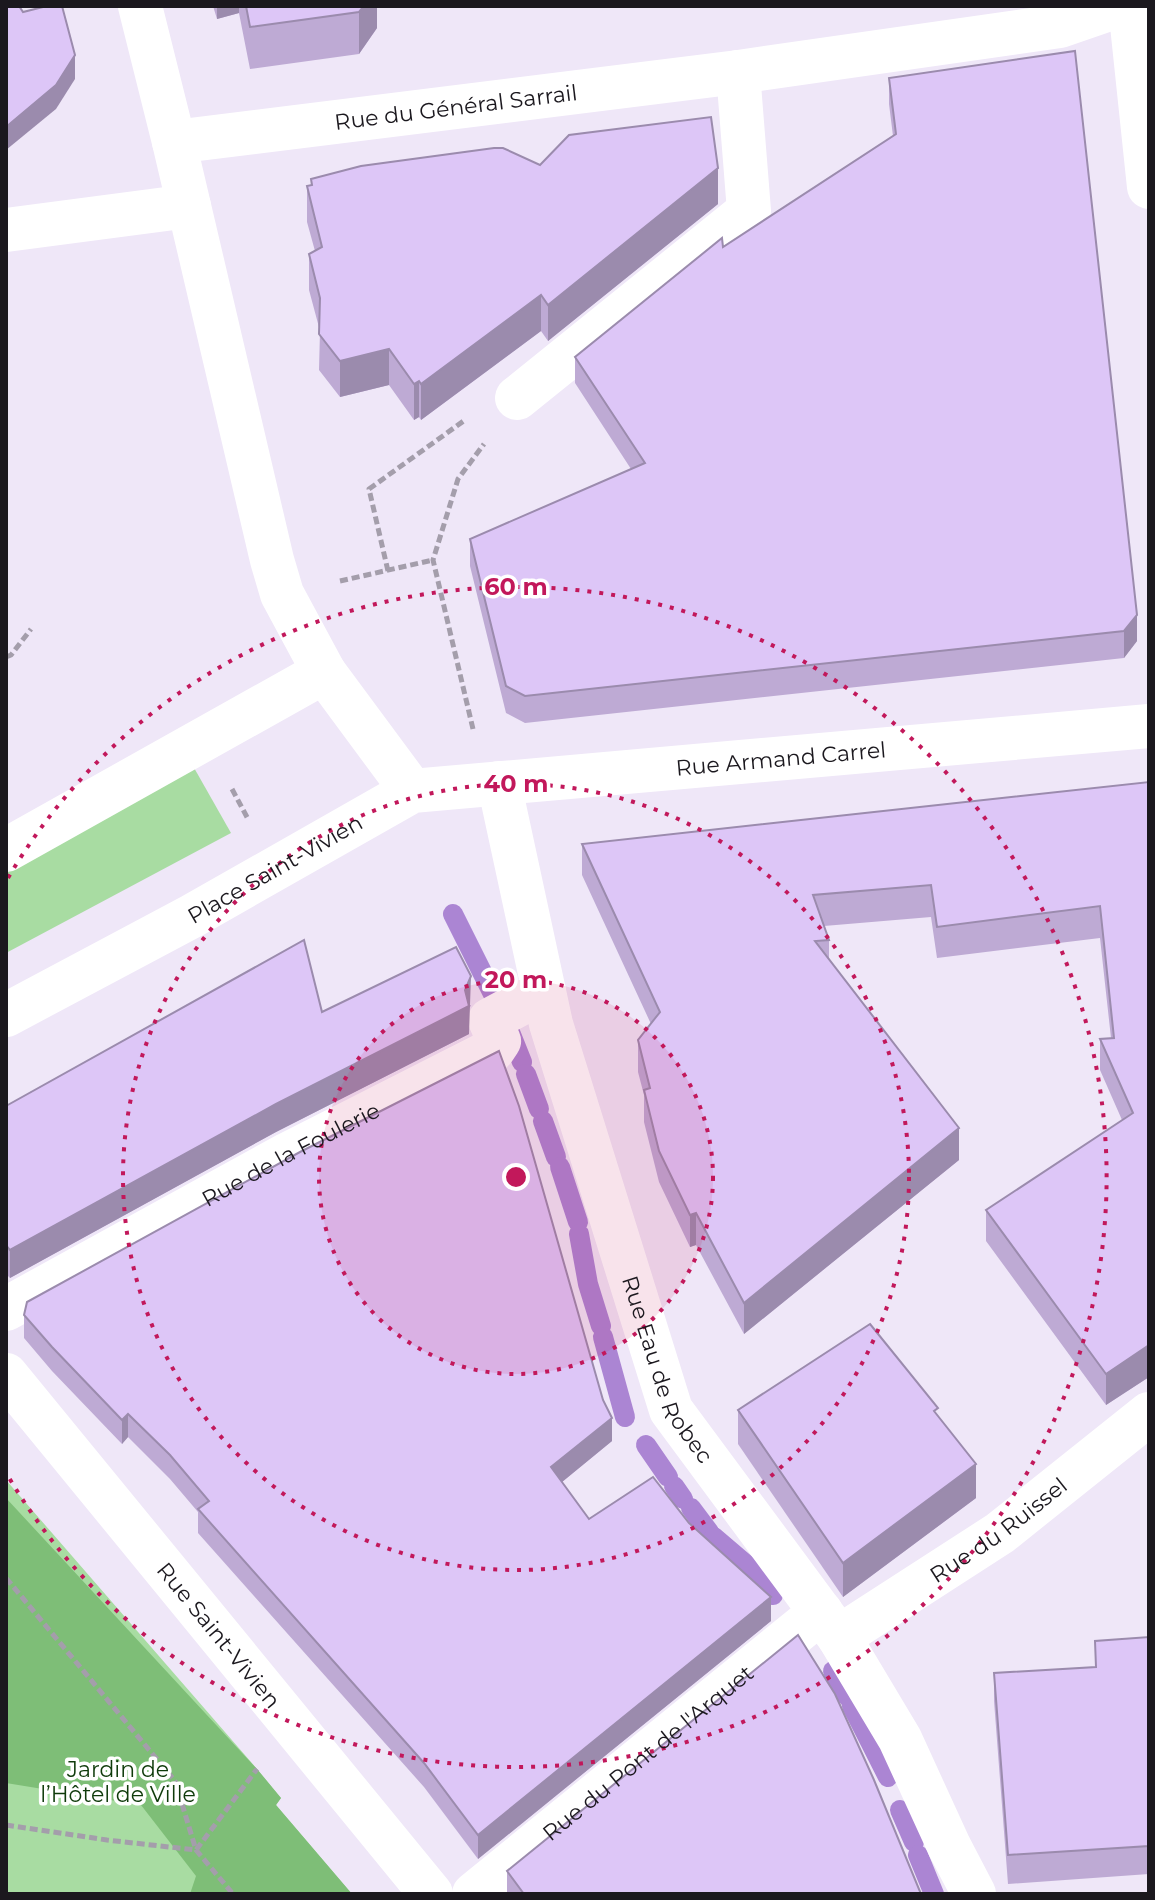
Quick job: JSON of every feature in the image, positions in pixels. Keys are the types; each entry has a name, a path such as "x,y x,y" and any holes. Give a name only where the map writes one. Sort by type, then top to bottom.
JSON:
{"street":[{"path":"140,6 282,594 324,672 412,791"},
{"name":"Rue du Général Sarrail","path":"174,142 738,72 1060,26 1118,6"},
{"path":"1130,6 1149,187"},
{"path":"517,398 749,211 738,72"},
{"path":"6,230 189,206"},
{"path":"6,850 324,672"},
{"name":"Rue Armand Carrel","path":"412,791 1149,726"},
{"name":"Rue Eau de Robec","path":"499,783 551,1024 671,1410 830,1624 900,1739 974,1894"},
{"name":"Place Saint-Vivien","path":"6,1015 192,916 412,791"},
{"name":"Rue de la Foulerie","path":"6,1309 288,1154 493,1050 499,1041 490,1020 544,991"},
{"name":"Rue Saint-Vivien","path":"6,1375 431,1894"},
{"name":"Rue du Ruissel","path":"830,1624 1000,1533 1149,1414"},
{"name":"Rue du Pont de l'Arquet","path":"474,1894 830,1624"}],"path":[{"path":"499,783 491,749 472,728 433,560 458,479 517,398"},
{"path":"388,571 369,489 477,412 517,398"},
{"path":"282,594 433,560"},
{"path":"6,657 31,629"},
{"path":"205,739 276,868"},
{"path":"6,1578 175,1781 196,1850 233,1894"},
{"path":"196,1850 257,1769 298,1729"},
{"path":"6,1825 196,1850"}],"green space":[{"path":"193,766 231,833 6,953 6,868"},
{"name":"Jardin de l’Hôtel de Ville","path":"6,1480 257,1769 281,1798 276,1805 352,1894 6,1894"},
{"name":"Jardin de l’Hôtel de Ville","path":"6,1498 257,1769 281,1798 276,1805 352,1894 190,1894 196,1876 141,1805 6,1783"}],"building":[{"path":"6,6 19,6 23,12 62,6 75,55 56,85 6,127"},
{"path":"246,6 364,6 359,12 250,27"},
{"path":"1075,51 1137,615 1124,631 525,696 506,686 470,539 645,463 575,357 722,238 723,247 896,134 889,78"},
{"path":"711,117 718,168 548,305 541,295 421,384 419,381 414,384 389,349 340,361 319,334 320,298 309,254 322,247 307,186 312,185 311,179 361,166 494,148 503,148 540,165 569,135"},
{"path":"1149,782 1149,1345 1106,1374 986,1210 1133,1113 1100,1039 1114,1038 1100,906 937,927 931,885 813,895 829,940 815,941 959,1128 744,1303 696,1213 690,1215 659,1151 644,1090 650,1088 638,1040 660,1012 582,844"},
{"path":"304,940 322,1012 456,947 471,976 465,990 469,1006 276,1104 10,1250 6,1245 6,1106"},
{"path":"499,1051 519,1106 603,1400 612,1418 551,1467 589,1519 653,1477 689,1523 771,1597 478,1835 424,1763 198,1509 209,1501 170,1455 128,1414 122,1420 24,1315 27,1302 300,1152"},
{"path":"870,1324 938,1408 934,1411 976,1464 843,1563 738,1410"},
{"path":"798,1635 835,1694 921,1894 524,1894 507,1871"},
{"path":"1149,1637 1149,1846 1008,1855 994,1673 1096,1667 1095,1641"}],"waterway":[{"path":"453,914 500,1008"},
{"path":"508,1027 522,1062"},
{"path":"526,1074 539,1109"},
{"path":"543,1121 556,1157"},
{"path":"560,1167 578,1222"},
{"path":"579,1234 588,1284 601,1326"},
{"path":"603,1337 625,1417"},
{"path":"646,1445 668,1477"},
{"path":"674,1486 683,1499"},
{"path":"691,1508 709,1532"},
{"path":"714,1537 755,1572 773,1595"},
{"path":"833,1671 848,1697"},
{"path":"852,1706 888,1777"},
{"path":"900,1810 914,1842"},
{"path":"918,1855 934,1894"}]}
